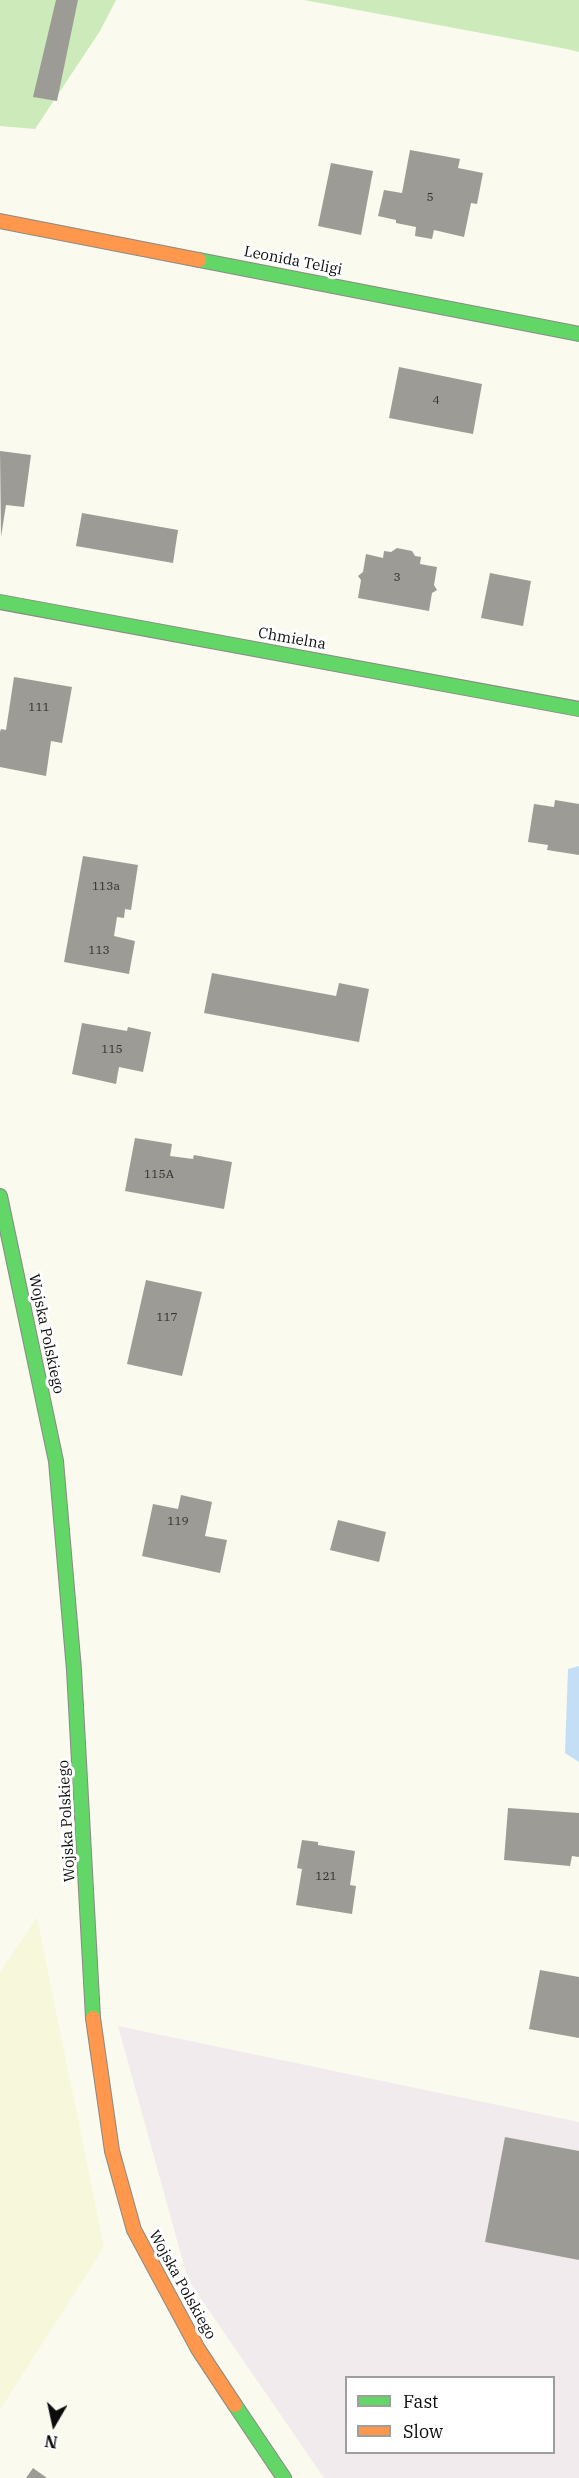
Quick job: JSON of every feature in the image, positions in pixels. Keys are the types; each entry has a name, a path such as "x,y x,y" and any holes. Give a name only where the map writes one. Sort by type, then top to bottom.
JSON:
{"street":[{"name":"Leonida Teligi","path":"0,221 579,334"},
{"name":"Chmielna","path":"0,602 579,709"},
{"name":"Wojska Polskiego","path":"0,1196 56,1461 76,1706 87,1885 90,2000 112,2151 134,2230 198,2349 284,2478"}],"shaded area":[{"path":"118,2026 579,2122 579,2478 324,2478 188,2280"}],"green space":[{"path":"0,0 116,0 100,31 35,129 0,126"},
{"path":"304,0 579,0 579,52 567,49"},
{"path":"37,1917 104,2247 0,2410 0,1972"}],"water":[{"path":"579,1666 579,1762 565,1753 568,1669"}],"building":[{"path":"56,0 78,0 57,101 33,97"},
{"path":"410,150 460,159 458,168 483,173 477,204 471,203 464,237 434,230 432,239 415,236 416,227 378,216 384,190 402,193"},
{"path":"331,163 373,171 361,235 318,226"},
{"path":"399,367 482,384 473,434 389,418"},
{"path":"0,451 31,455 24,507 6,505 1,537"},
{"path":"82,513 178,530 173,563 76,546"},
{"path":"397,548 412,551 415,556 421,557 420,564 437,567 434,585 437,590 432,593 429,611 358,598 361,580 358,576 363,572 366,554 383,558 384,551 391,552"},
{"path":"490,573 531,581 523,626 481,618"},
{"path":"14,677 72,687 62,743 51,741 46,776 0,767 0,732 1,729 6,730"},
{"path":"555,800 579,804 579,855 547,850 548,845 528,842 534,804 554,807"},
{"path":"83,856 138,865 131,910 125,909 124,918 117,917 114,936 135,941 129,974 64,962"},
{"path":"212,973 336,996 339,983 369,989 359,1042 204,1013"},
{"path":"82,1023 127,1031 128,1027 151,1032 143,1072 119,1067 116,1084 72,1074"},
{"path":"135,1138 172,1144 170,1156 193,1159 194,1155 232,1162 224,1209 125,1191"},
{"path":"146,1280 202,1292 182,1376 127,1364"},
{"path":"181,1495 212,1502 205,1536 227,1540 220,1573 142,1556 153,1504 178,1509"},
{"path":"338,1520 386,1532 379,1562 330,1550"},
{"path":"508,1808 579,1813 579,1857 572,1856 570,1866 504,1860"},
{"path":"302,1840 355,1851 350,1885 356,1886 352,1914 296,1905 302,1869 297,1868"},
{"path":"540,1970 579,1977 579,2038 529,2029"},
{"path":"505,2137 579,2151 579,2260 485,2242"},
{"path":"33,2468 47,2478 26,2478"}],"traffic: fast":[{"path":"199,260 579,334"},
{"path":"0,602 579,709"},
{"path":"0,1196 56,1461 74,1670 93,2018"},
{"path":"235,2405 284,2478"}],"traffic: slow":[{"path":"0,221 199,260"},
{"path":"93,2018 112,2151 134,2230 198,2349 235,2405"}]}
